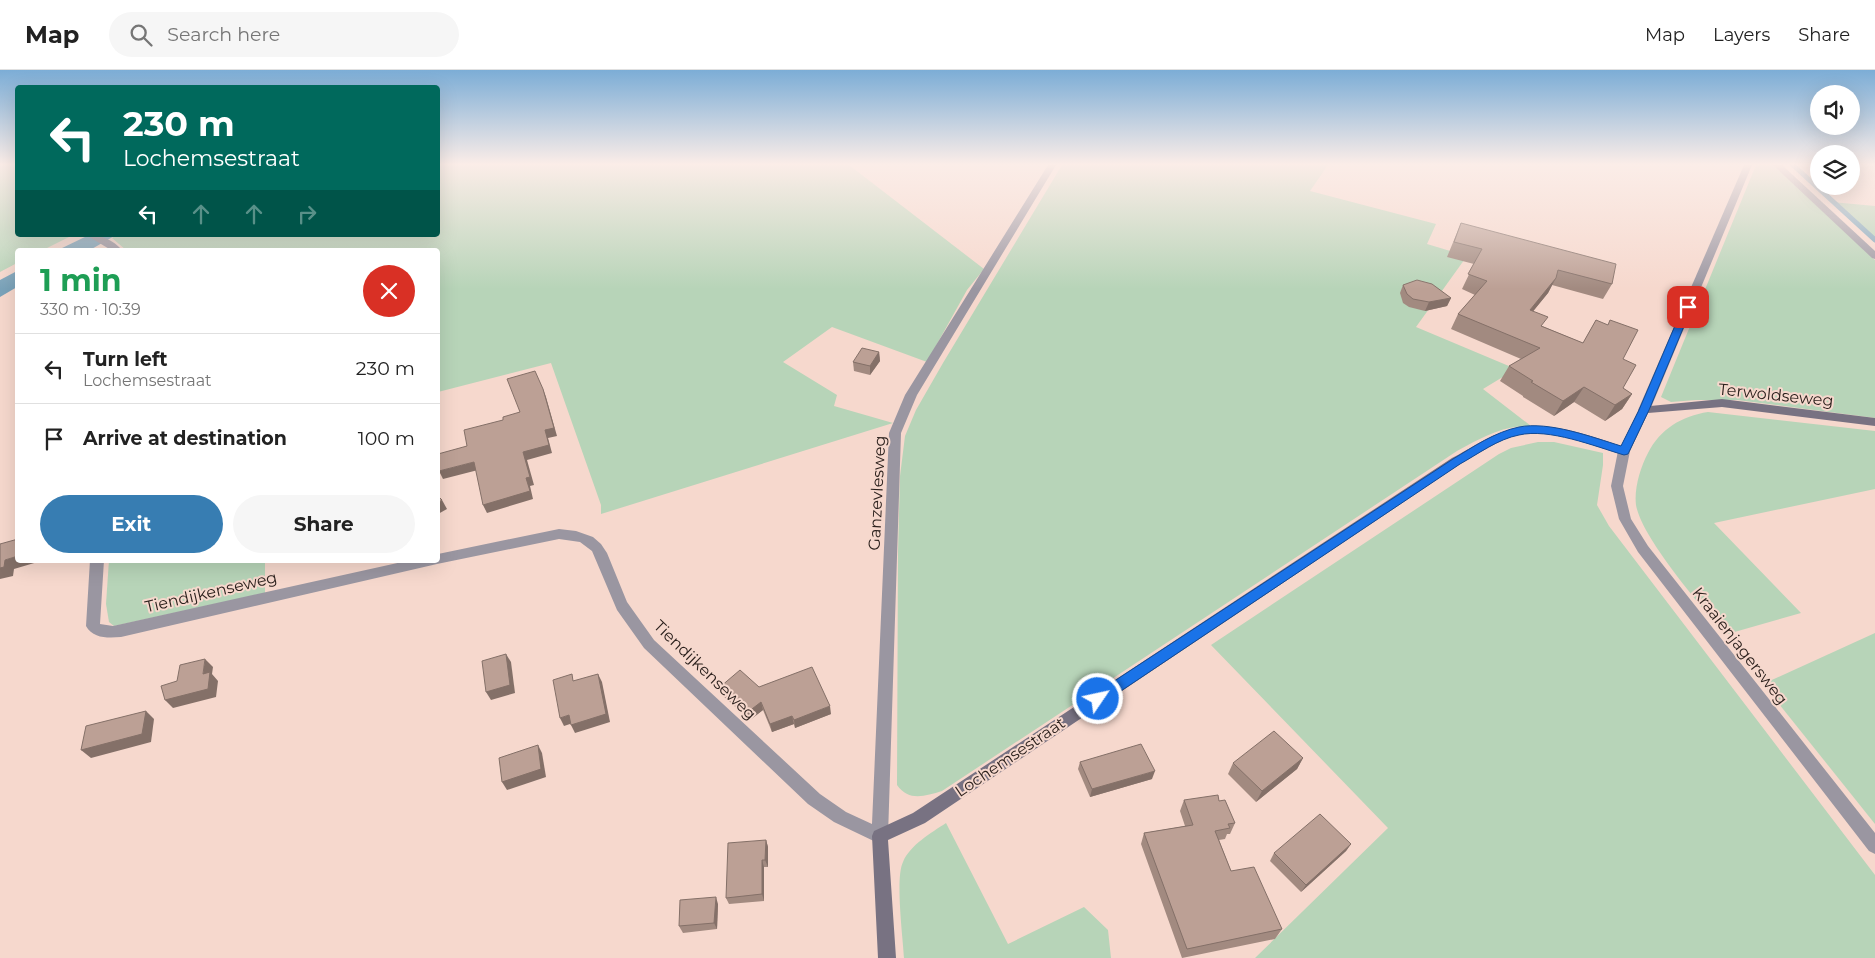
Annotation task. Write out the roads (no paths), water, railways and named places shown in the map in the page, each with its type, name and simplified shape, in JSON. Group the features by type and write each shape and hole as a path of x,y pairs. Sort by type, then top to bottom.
{"street":[{"name":"Ganzevlesweg","path":"880,836 895,433 911,396 1027,206"},
{"path":"1624,451 1644,410 1730,206"},
{"path":"1822,206 1875,256"},
{"path":"96,237 109,243 115,248"},
{"name":"Terwoldseweg","path":"1644,410 1722,403 1875,422"},
{"name":"Lochemsestraat","path":"880,836 919,818 1456,461 1506,435 1520,430 1536,430 1575,435 1624,451"},
{"name":"Kraaienjagersweg","path":"1624,451 1617,486 1625,519 1643,549 1875,846"},
{"name":"Tiendijkenseweg","path":"440,559 559,534 578,536 593,543 601,553 615,592 632,622 649,644 814,800 840,817 880,836"},
{"name":"Tiendijkenseweg","path":"96,563 93,626 98,631 105,633 121,631 420,563"},
{"path":"880,836 887,958"}],"water":[{"path":"85,237 113,237 93,248 62,248"},
{"path":"15,272 15,288 0,297 0,280"}],"waterway":[{"path":"1838,206 1875,240"}]}
